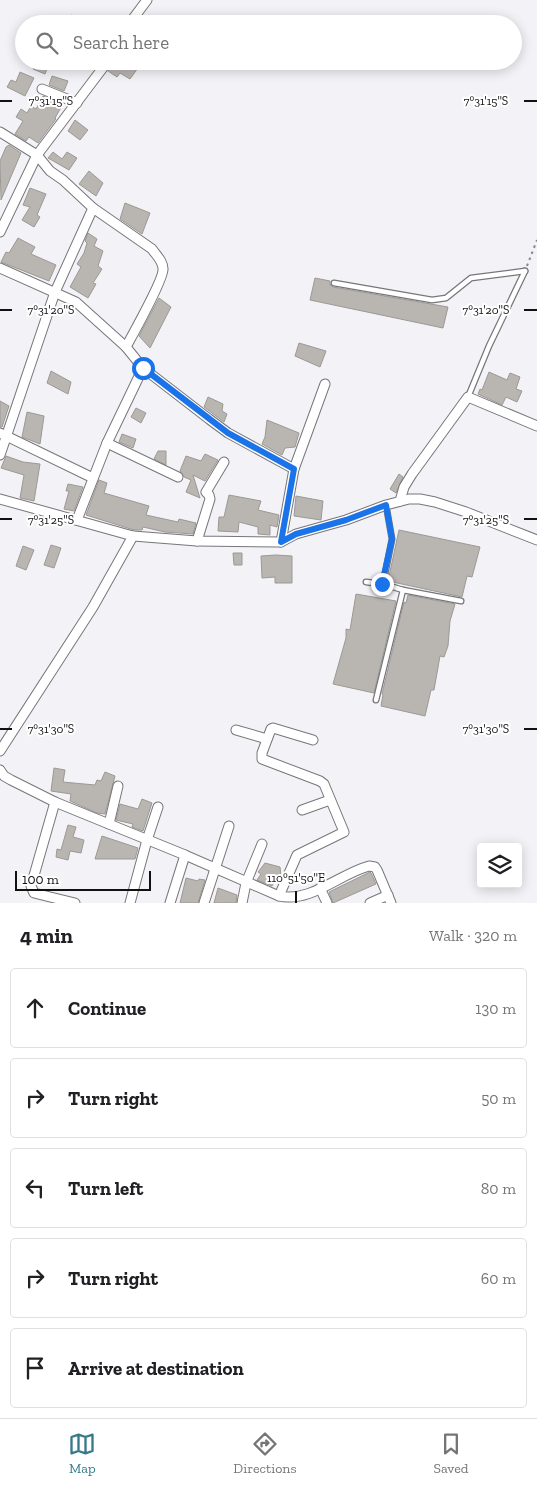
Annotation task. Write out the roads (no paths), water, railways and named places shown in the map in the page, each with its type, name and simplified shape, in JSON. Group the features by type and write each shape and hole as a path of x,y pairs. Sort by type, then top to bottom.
{"street":[{"path":"136,15 147,0"},
{"path":"0,232 37,155 101,70"},
{"path":"42,89 77,103"},
{"path":"0,132 37,155 50,171 63,180 93,208 152,249 159,258 164,270 160,282 126,347"},
{"path":"0,455 3,434 55,292 93,208"},
{"path":"0,268 76,302 126,347 143,368 228,433 294,469"},
{"path":"77,520 107,443 143,368"},
{"path":"281,542 294,469 325,384"},
{"path":"400,501 404,488 412,474 468,397 537,426"},
{"path":"3,434 93,478"},
{"path":"107,443 178,477"},
{"path":"197,541 210,499 206,492 224,462"},
{"path":"0,499 133,536 197,541 281,542 296,534 346,520 386,505 400,501 420,499 435,502 537,540"},
{"path":"0,751 93,606 133,536"},
{"path":"281,899 296,855 344,832 324,784 320,780 262,759 267,739 273,728 313,740"},
{"path":"236,730 267,739"},
{"path":"0,771 11,780 55,802 185,855 281,899 303,895 365,867 373,866 377,870 389,899 370,903"},
{"path":"109,824 118,786"},
{"path":"302,810 330,800"},
{"path":"55,802 31,886 34,893 74,903"},
{"path":"130,903 158,807"},
{"path":"204,903 229,826"},
{"path":"242,903 246,882 262,844"},
{"path":"170,903 185,855"},
{"path":"320,888 327,903"}],"lane":[{"path":"334,283 432,300 446,298 471,278 525,271 488,346 468,397"},
{"path":"382,584 392,539 386,505"},
{"path":"366,582 461,601"},
{"path":"376,700 403,590"}]}
